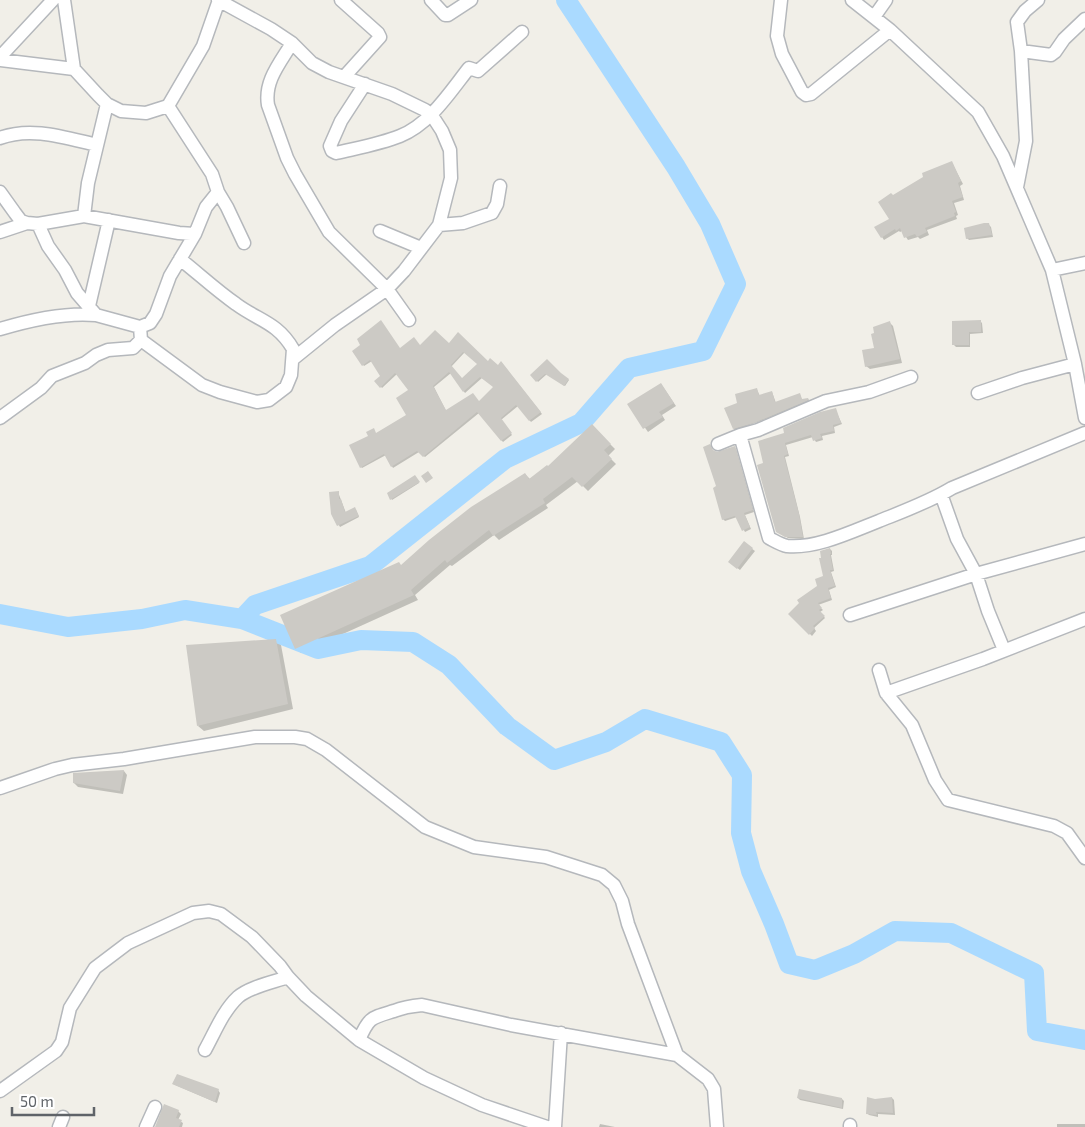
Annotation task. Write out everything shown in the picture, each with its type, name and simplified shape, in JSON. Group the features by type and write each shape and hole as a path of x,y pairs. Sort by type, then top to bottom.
{"street":[{"path":"0,58 53,0"},
{"path":"64,0 74,69 108,104 121,111 146,113 168,106 203,46 218,0 271,29 292,43 312,63 392,94 431,114 442,131 450,150 451,178 439,225 404,271 387,289 335,325 293,359"},
{"path":"341,0 380,37 344,77"},
{"path":"431,0 445,15 448,15 471,0"},
{"path":"781,0 777,36 782,54 802,92 806,95 811,94 890,30"},
{"path":"852,0 890,30 978,112 1003,156 1052,270 1075,364 1085,418"},
{"path":"874,16 886,0"},
{"path":"1017,187 1026,141 1021,51 1017,22 1025,10 1038,0"},
{"path":"1021,51 1051,55 1056,52 1064,40 1085,19"},
{"path":"365,84 341,121 330,146 336,154 402,136 431,114 469,68 478,71 522,32"},
{"path":"292,43 267,87 268,105 287,158 329,232 387,289 410,320"},
{"path":"0,58 74,69"},
{"path":"84,216 88,183 108,104"},
{"path":"168,106 203,164 212,174 218,192 244,243"},
{"path":"0,138 22,134 47,134 97,145"},
{"path":"439,225 463,223 492,214 497,204 500,186"},
{"path":"0,192 21,221 33,224 65,270 77,293 92,310 140,326 150,323 156,314 170,276 195,234 206,208 218,192"},
{"path":"0,232 33,224 84,216 179,233 195,234"},
{"path":"92,310 109,220"},
{"path":"380,231 421,248"},
{"path":"141,340 202,385 220,392 257,402 269,400 286,388 291,375 293,349 280,331 247,312 216,290 180,259"},
{"path":"1052,270 1085,263"},
{"path":"0,329 43,318 92,310"},
{"path":"0,418 41,388 52,376 77,367 108,350 133,348 141,340 140,326"},
{"path":"978,393 1022,378 1075,364"},
{"path":"718,444 758,430 826,401 869,392 911,377"},
{"path":"740,435 769,538 786,546 837,538 1085,433"},
{"path":"942,494 957,540 976,574 988,611 1004,650"},
{"path":"850,614 976,574 1085,544"},
{"path":"886,693 1085,619"},
{"path":"879,670 886,693 912,725 935,780 948,800 1054,826 1067,832 1085,858"},
{"path":"0,788 54,769 72,765 124,759 255,737 285,736 307,739 345,764 359,777 425,827 474,847 546,857 602,875 614,885 622,901 628,924 677,1055"},
{"path":"0,1091 56,1051 62,1042 70,1008 95,968 128,943 193,913 208,910 221,914 252,937 306,996 359,1040 424,1078 473,1102 547,1127"},
{"path":"205,1050 225,1013 238,996 288,977"},
{"path":"359,1040 365,1027 379,1014 407,1006 422,1006 511,1025 677,1055 708,1079 714,1089 717,1127"},
{"path":"555,1127 560,1033"},
{"path":"146,1127 155,1107"}],"building":[{"path":"952,161 961,181 958,183 963,197 952,201 956,212 954,213 955,216 925,228 927,232 917,237 915,234 904,238 900,228 881,238 874,227 889,219 878,202 891,193 893,195 923,177 922,173"},
{"path":"989,223 992,235 966,239 964,228"},
{"path":"381,320 400,348 414,337 420,345 435,330 449,343 458,332 488,361 490,358 498,365 501,361 541,412 529,421 516,405 501,418 512,433 501,441 477,412 423,457 417,451 391,467 384,454 360,468 349,445 368,436 366,432 374,428 376,433 406,415 396,398 408,390 395,373 380,388 374,381 380,376 370,360 362,366 352,351 360,345 357,339","holes":["463,352 477,364 462,378 451,365","449,372 463,392 480,377 493,387 479,401 473,393 446,410 433,386"]},
{"path":"981,320 981,332 969,332 969,345 952,345 952,321"},
{"path":"890,321 900,359 865,367 862,350 874,348 871,334 874,333 873,327"},
{"path":"547,359 569,379 564,386 545,374 536,382 530,375"},
{"path":"661,383 674,403 659,412 663,417 643,429 627,404"},
{"path":"757,388 759,395 772,391 775,402 800,393 802,399 808,398 809,400 754,423 733,429 724,408 737,403 735,394"},
{"path":"836,408 841,423 833,425 834,431 820,434 822,438 813,441 811,435 785,443 788,454 784,456 803,537 785,537 776,532 757,465 763,463 758,441 784,433 783,428 820,412"},
{"path":"592,424 611,444 604,450 612,459 582,487 572,477 543,499 545,503 493,536 489,530 447,563 445,560 411,590 414,595 295,649 280,615 399,562 401,565 471,507 525,473 529,479 548,466"},
{"path":"710,444 713,450 717,452 735,446 753,510 744,513 750,527 742,531 735,516 722,520 713,488 716,486 703,447"},
{"path":"428,471 433,478 426,483 421,476"},
{"path":"415,475 420,482 390,500 387,493"},
{"path":"339,491 339,499 341,499 345,512 355,507 359,516 337,526 331,514 329,492"},
{"path":"744,541 753,548 737,569 728,562"},
{"path":"830,548 833,570 830,570 835,586 828,588 831,598 818,603 822,608 819,610 825,616 813,626 815,628 809,635 788,614 799,603 797,600 817,586 815,579 823,576 819,558 821,558 820,551"},
{"path":"276,639 288,704 197,726 186,645"},
{"path":"124,770 120,791 73,783 73,773"},
{"path":"177,1074 219,1089 215,1102 172,1084"},
{"path":"799,1089 842,1098 842,1108 797,1098"},
{"path":"867,1097 875,1099 892,1097 893,1113 876,1112 877,1115 866,1114"},
{"path":"164,1104 179,1110 176,1118 182,1120 179,1127 155,1127"}],"waterway":[{"path":"242,619 255,605 370,566 505,459 581,423 629,368 703,351 736,284 710,224 676,167 566,0"},
{"path":"0,614 68,627 142,619 185,610 242,619 318,649 361,640 413,642 449,665 507,726 554,760 606,742 645,719 721,742 742,775 741,833 751,871 789,964 815,970 854,954 895,931 951,933 1034,973 1037,1031 1085,1040"}]}
